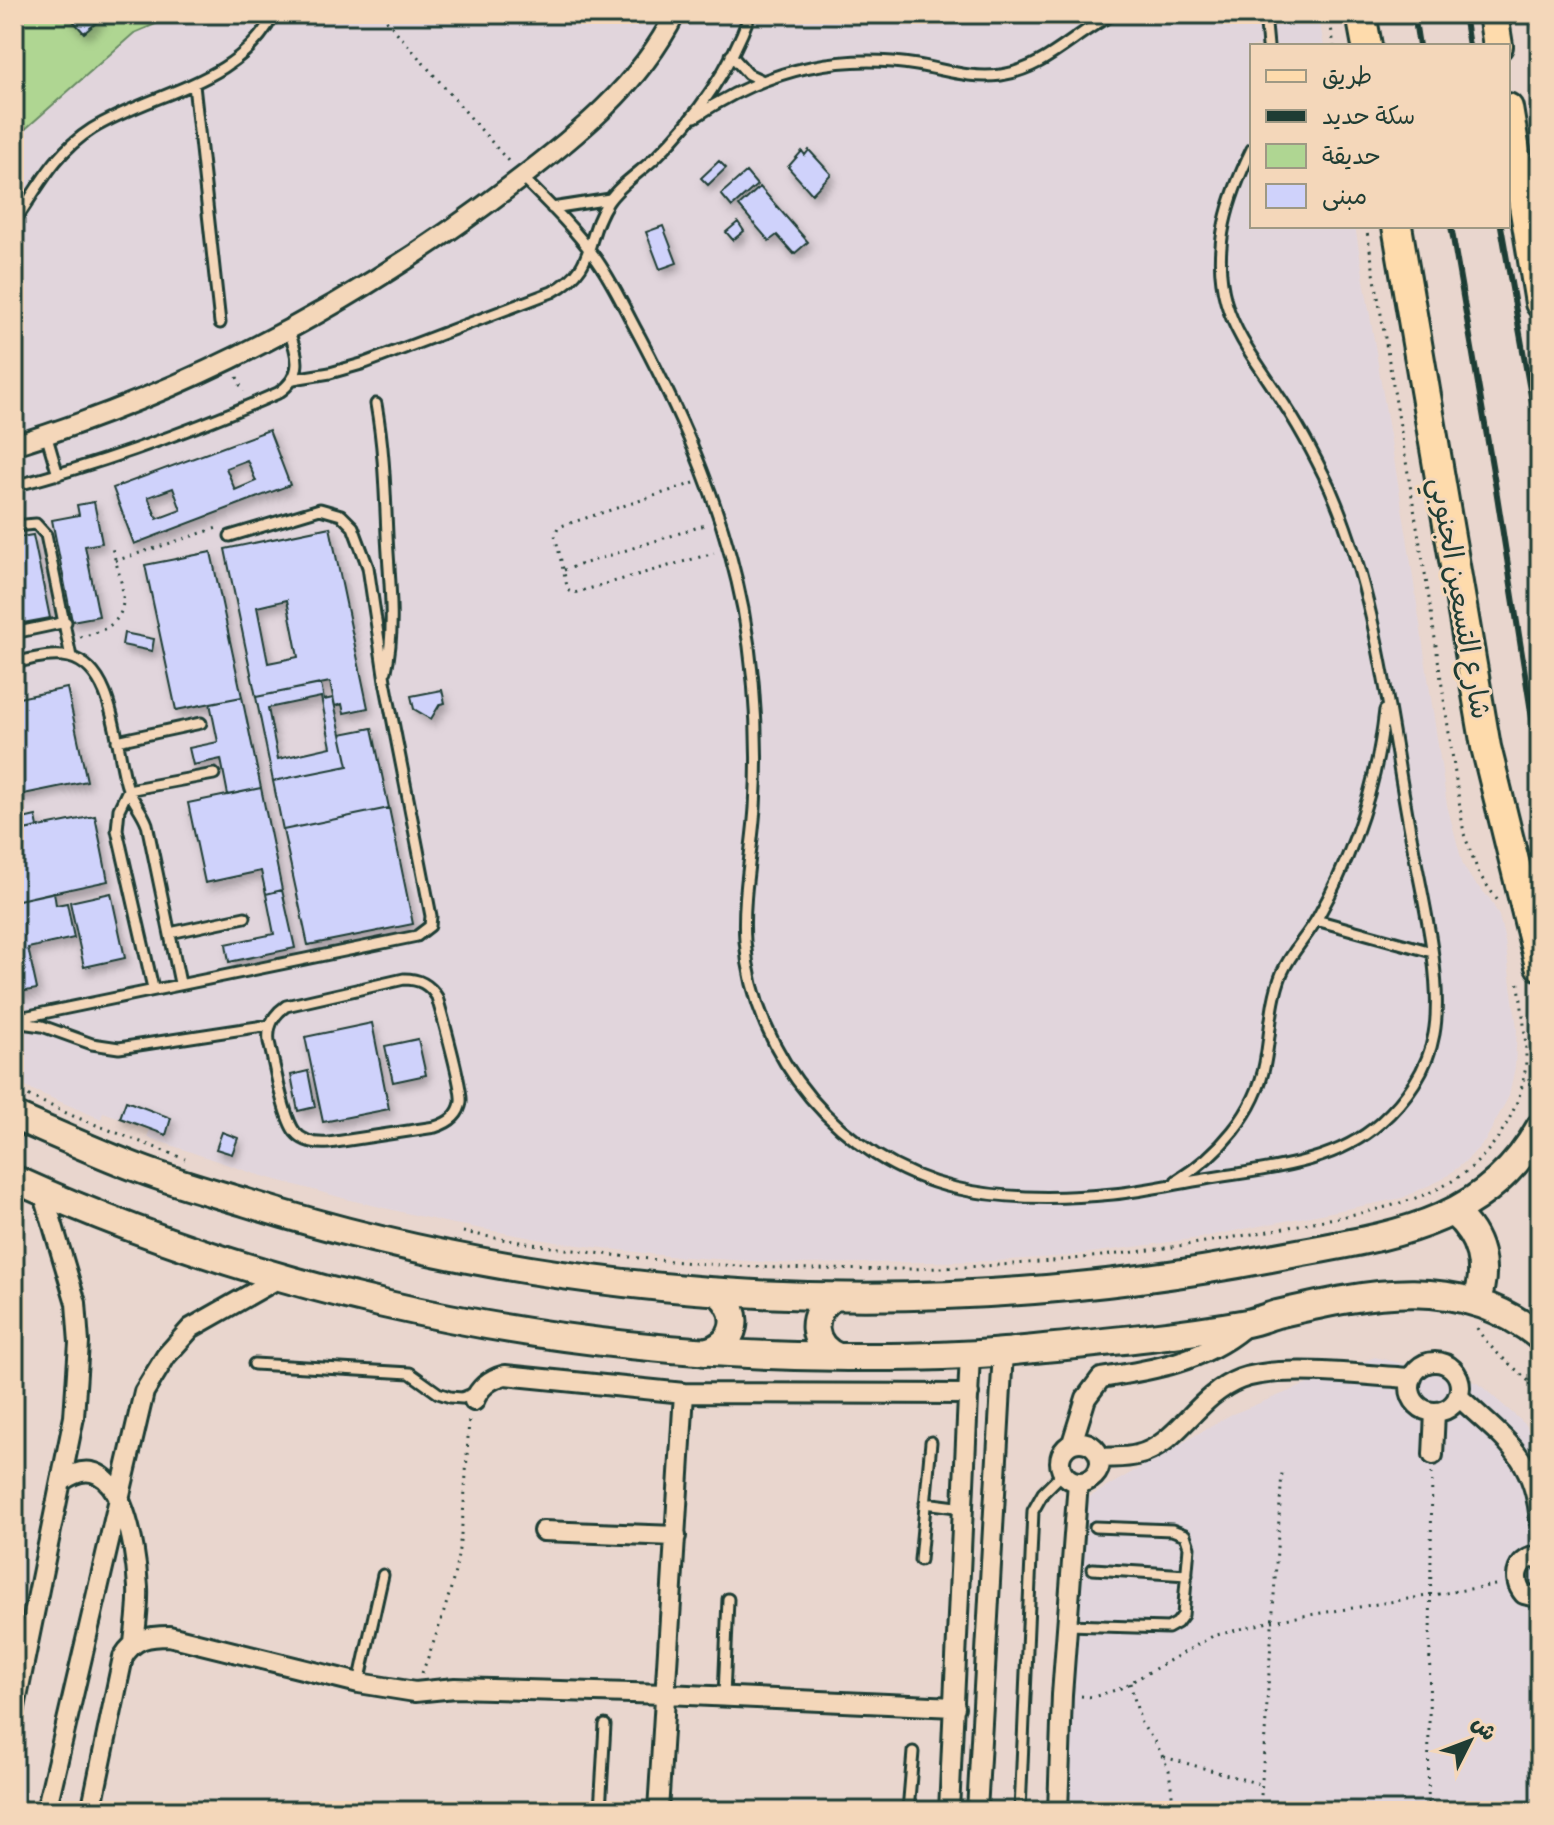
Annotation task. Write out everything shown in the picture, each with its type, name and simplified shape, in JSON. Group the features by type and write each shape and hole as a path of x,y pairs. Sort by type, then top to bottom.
{"main road":[{"path":"1361,14 1367,44"},
{"path":"1493,14 1498,44"},
{"path":"1510,120 1540,303"},
{"name":"شارع التسعين الجنوبي","path":"1397,228 1486,747 1529,969"},
{"path":"14,1116 142,1170 303,1221 454,1257 564,1276 718,1292 833,1297 1003,1293 1157,1277 1398,1232 1454,1213 1491,1188 1512,1169 1540,1127"},
{"path":"14,1179 184,1247 281,1277 378,1303 491,1326 605,1343 705,1352 838,1357 1003,1352 1250,1322 1383,1293 1414,1291 1446,1294 1476,1302 1503,1313 1540,1337"},
{"path":"1454,1213 1469,1228 1480,1248 1483,1281 1476,1302"},
{"path":"705,1352 723,1344 733,1327 731,1307 718,1292"},
{"path":"833,1297 819,1310 815,1329 822,1347 838,1357"}],"street":[{"path":"14,445 173,385 288,330 410,257 522,177 609,104 655,49 675,14"},
{"path":"14,1712 74,1417 79,1343 76,1303 43,1192"},
{"path":"46,1811 144,1392 166,1356 191,1328 281,1277"},
{"path":"1072,1443 1086,1398 1101,1378 1145,1372 1177,1363 1222,1342 1250,1322"},
{"path":"977,1811 1003,1352"},
{"path":"949,1811 970,1354"},
{"path":"1437,1362 1444,1364 1456,1374 1460,1389 1458,1396 1449,1408 1435,1412 1423,1409 1414,1401 1410,1390 1412,1378 1422,1366 1437,1362"},
{"path":"1100,1458 1137,1455 1151,1450 1174,1433 1214,1393 1255,1374 1286,1372 1412,1378"},
{"path":"476,1396 488,1382 505,1375 684,1393 969,1394"},
{"path":"658,1811 684,1393"},
{"path":"1458,1396 1522,1459 1536,1488 1540,1520"},
{"path":"1433,1455 1435,1412"},
{"path":"1058,1811 1071,1478 1060,1459 1072,1443 1093,1446 1100,1458 1096,1476 1091,1480 1071,1478"},
{"path":"966,1458 999,1459"},
{"path":"61,1482 77,1473 95,1473 110,1482 119,1498 136,1565 139,1604 134,1643"},
{"path":"543,1531 676,1536"},
{"path":"1540,1556 1529,1557 1516,1574 1524,1594 1540,1598"},
{"path":"91,1811 123,1657 134,1643 147,1637 169,1636 359,1683 415,1692 455,1688 955,1707"}],"lane":[{"path":"14,222 42,176 89,131 123,112 194,85 238,58 257,40 274,14"},
{"path":"293,379 357,366 552,292 571,279 590,250 601,215 610,199 658,155 688,122 731,55 750,14"},
{"path":"688,122 761,80 838,62 878,61 918,65 956,74 1002,75 1045,60 1094,24 1114,14"},
{"path":"1241,14 1265,16 1268,44"},
{"path":"1538,14 1540,28"},
{"path":"731,55 748,74 761,80"},
{"path":"194,85 220,323"},
{"path":"522,177 590,250 611,284 686,428 729,549 750,659 756,739 755,803 745,904 745,941 761,1015 777,1049 796,1081 820,1110 869,1150 913,1174 948,1187 985,1194 1078,1197 1169,1185 1316,1157 1347,1146 1373,1130 1395,1109 1414,1084 1428,1056 1435,1030 1432,952 1371,609 1344,521 1305,439 1237,331 1226,301 1221,270 1221,238 1227,206 1250,154"},
{"path":"552,208 610,199"},
{"path":"14,486 58,475 159,440 269,397 293,379 299,360 288,330"},
{"path":"376,404 383,450 392,600 390,655 385,681"},
{"path":"46,434 58,475"},
{"path":"14,1020 153,988 417,936 427,931 431,916 385,681 368,567 359,540 347,520 331,511 311,510 230,536"},
{"path":"14,526 36,524 46,535 71,657"},
{"path":"14,631 66,622"},
{"path":"14,663 54,655 71,657 84,663 103,685 128,790 140,805 147,824 180,983"},
{"path":"1169,1185 1212,1154 1245,1113 1265,1064 1270,1012 1283,972 1316,920 1364,813 1377,763 1386,699"},
{"path":"117,741 201,723"},
{"path":"128,790 214,774"},
{"path":"128,790 119,809 117,830 153,988"},
{"path":"170,933 245,917"},
{"path":"1316,920 1432,952"},
{"path":"404,979 427,984 437,997 461,1096 457,1113 452,1120 435,1127 329,1143 306,1141 295,1133 289,1121 269,1042 270,1025 273,1017 286,1006 404,979"},
{"path":"14,1020 42,1026 92,1044 119,1048 270,1025"},
{"path":"254,1364 410,1373 438,1393 462,1398 476,1396"},
{"path":"920,1560 931,1442"},
{"path":"1020,1811 1033,1511 1043,1493 1071,1478"},
{"path":"925,1503 964,1508"},
{"path":"1067,1625 1168,1628 1183,1615 1188,1540 1179,1531 1095,1527"},
{"path":"1093,1569 1187,1575"},
{"path":"359,1683 383,1575"},
{"path":"724,1696 728,1599"},
{"path":"600,1811 605,1725"},
{"path":"908,1811 913,1752"}],"path":[{"path":"381,14 522,177"},
{"path":"1329,14 1334,44"},
{"path":"1366,228 1427,585 1464,834 1479,874 1503,907"},
{"path":"706,479 559,526 555,535 568,589 574,593 729,549"},
{"path":"563,570 720,521"},
{"path":"115,561 217,528 221,539 230,536"},
{"path":"68,640 100,633 118,619 125,599 111,544"},
{"path":"455,1231 656,1261 781,1270 906,1271 1112,1257 1255,1234 1394,1204 1431,1190 1470,1169 1492,1145 1510,1117 1518,1098 1526,1058 1529,969"},
{"path":"14,1089 186,1160"},
{"path":"1476,1302 1474,1321 1478,1331 1540,1394"},
{"path":"415,1692 445,1610 455,1569 462,1528 469,1419 476,1396"},
{"path":"1428,1811 1433,1455"},
{"path":"1260,1811 1282,1472"},
{"path":"1062,1695 1093,1697 1111,1692 1213,1636 1272,1621 1517,1582"},
{"path":"1130,1683 1141,1723 1164,1757 1172,1783 1174,1811"},
{"path":"1164,1757 1261,1784"}],"shaded area":[{"path":"14,14 1318,14 1324,44 1250,44 1250,228 1355,228 1407,537 1447,805 1463,865 1490,899 1499,916 1517,1028 1515,1067 1509,1096 1485,1141 1466,1161 1443,1179 1402,1198 1199,1238 1068,1256 995,1261 798,1264 668,1256 555,1242 449,1223 255,1174 147,1137 150,1129 166,1134 171,1117 126,1102 120,1118 103,1112 101,1119 14,1082"},
{"path":"1375,1357 1478,1383 1526,1425 1540,1459 1540,1811 1050,1811 1086,1499 1230,1415"}],"green space":[{"path":"14,14 179,14 134,33 14,139"}],"building":[{"path":"67,14 96,14 101,19 84,33"},
{"path":"809,150 831,174 812,194 788,167 802,151 805,155"},
{"path":"719,161 726,168 708,185 701,178"},
{"path":"746,172 757,185 732,207 721,194"},
{"path":"760,187 808,242 794,254 777,235 769,241 739,206"},
{"path":"738,222 744,231 733,240 726,232"},
{"path":"663,226 677,263 660,269 646,232"},
{"path":"269,430 290,485 134,544 113,488","holes":["247,460 256,481 235,490 226,468","173,488 181,510 157,519 148,497"]},
{"path":"94,502 102,543 85,546 99,616 72,621 52,520 79,515 77,505"},
{"path":"330,527 368,708 344,713 342,704 335,706 330,682 256,697 225,549","holes":["287,600 298,657 268,663 257,607"]},
{"path":"33,535 50,618 23,623 14,580 14,538"},
{"path":"211,552 242,697 176,710 145,565"},
{"path":"124,633 154,639 152,651 122,645"},
{"path":"321,684 324,700 333,698 348,766 273,781 256,697","holes":["321,697 331,747 278,759 268,708"]},
{"path":"67,688 87,781 14,796 14,699"},
{"path":"442,690 445,703 440,704 431,719 414,709 411,696"},
{"path":"242,697 261,788 228,795 221,759 193,765 189,748 218,742 210,703"},
{"path":"372,728 389,808 283,830 273,781 348,766 341,734"},
{"path":"261,788 282,890 266,894 261,871 205,883 188,803"},
{"path":"389,808 413,924 308,945 283,830"},
{"path":"36,816 38,827 14,832 14,821"},
{"path":"95,816 108,881 14,901 14,832"},
{"path":"282,890 295,948 229,962 226,944 274,934 266,894"},
{"path":"54,892 56,905 67,903 74,938 28,948 37,989 14,993 14,901"},
{"path":"111,893 125,958 84,967 70,902"},
{"path":"372,1023 389,1109 323,1122 305,1037"},
{"path":"418,1039 426,1075 393,1082 385,1046"},
{"path":"308,1071 315,1107 298,1111 291,1075"},
{"path":"126,1101 171,1118 166,1135 120,1118"},
{"path":"222,1132 238,1138 232,1154 216,1149"}],"railway":[{"path":"1414,14 1419,44"},
{"path":"1464,14 1469,44"},
{"path":"1451,228 1540,769"},
{"path":"1501,228 1540,447"}]}
